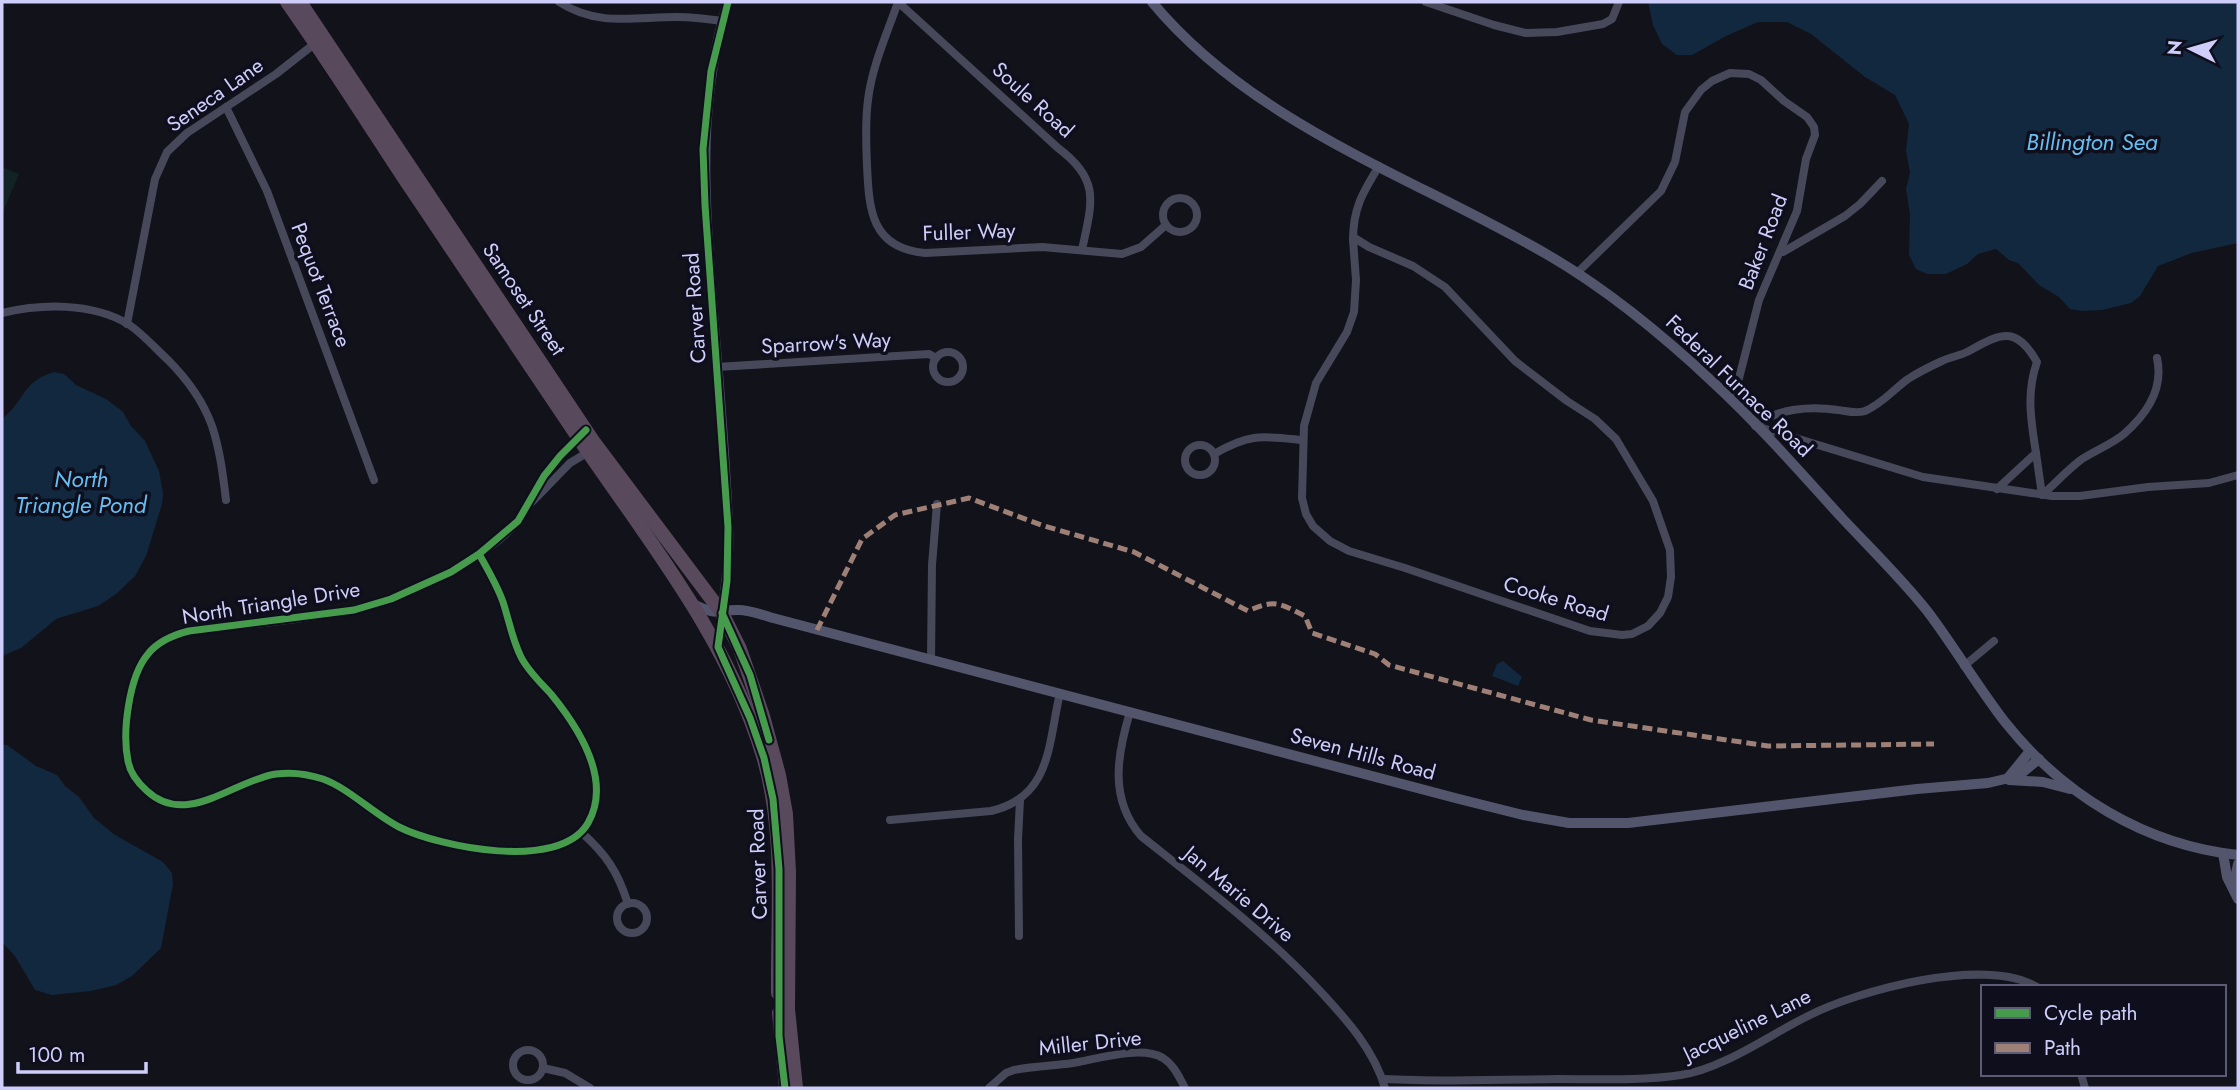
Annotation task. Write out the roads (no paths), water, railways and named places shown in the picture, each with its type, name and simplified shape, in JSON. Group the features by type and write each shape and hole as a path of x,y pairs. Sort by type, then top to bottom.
{"highway":[{"name":"Samoset Street","path":"287,2 320,40"},
{"name":"Samoset Street","path":"300,2 320,40 693,604"},
{"name":"Samoset Street","path":"594,451 722,613"},
{"name":"Carver Road","path":"693,604 718,647 741,696 758,738 773,799 779,869 779,1036 788,1088"},
{"name":"Carver Road","path":"722,613 740,649 759,701 779,775 786,814 789,872 788,1088"}],"street":[{"path":"559,2 579,14 597,19 681,17 722,21"},
{"name":"Carver Road","path":"722,613 727,581 728,527 703,161 706,99 727,2"},
{"name":"Fuller Way","path":"898,2 875,66 867,101 869,202 878,228 890,242 915,252 1034,247 1115,254 1129,252 1146,243 1166,225"},
{"name":"Soule Road","path":"898,2 1074,160 1086,175 1089,206 1082,250"},
{"name":"Federal Furnace Road","path":"1152,2 1186,39 1253,94 1308,128 1577,273 1624,304 1727,396 1927,611 1964,666 2034,755 2072,789 2101,810 2189,845 2238,855"},
{"path":"1426,2 1509,30 1543,34 1603,23 1612,19 1619,2"},
{"name":"Seneca Lane","path":"127,324 160,164 169,149 320,40"},
{"name":"Baker Road","path":"1577,273 1661,191 1675,162 1685,112 1701,90 1730,72 1749,74 1762,80 1807,117 1814,127 1815,135 1805,160 1797,211 1759,300 1737,386 1727,396"},
{"name":"Pequot Terrace","path":"226,107 267,191 374,480"},
{"name":"Cooke Road","path":"1353,237 1369,247 1405,261 1437,281 1463,304 1515,361 1595,419 1616,439 1644,484 1665,534 1672,566 1671,587 1665,606 1655,620 1640,630 1622,635 1602,634 1349,551 1318,532 1306,514 1302,498 1302,440 1307,411 1316,383 1347,332 1354,312 1356,280 1353,237 1355,216 1359,198 1379,166"},
{"path":"1780,254 1845,216 1882,181"},
{"name":"Fuller Way","path":"1182,198 1193,205 1196,216 1191,227 1180,232 1166,225 1163,213 1170,202 1182,198"},
{"path":"2,313 32,308 65,307 100,313 127,324 172,364 198,398 216,440 226,500"},
{"path":"1755,426 1766,417 1788,411 1815,408 1862,412 1875,406 1909,379 1944,360 1965,354 1985,341 2006,335 2019,338 2037,362 2029,398 2042,495"},
{"name":"Sparrow's Way","path":"717,367 929,354 936,358"},
{"path":"2042,495 2084,457 2125,433 2141,415 2160,383 2157,358"},
{"path":"1755,426 1923,477 2042,495 2080,496 2208,483 2238,475"},
{"name":"North Triangle Drive","path":"582,832 566,842 542,848 507,851 438,842 381,817 329,782 287,773 270,775 201,802 182,805 162,801 139,782 130,769 127,731 132,688 142,662 163,640 189,631 328,615 366,607 433,580 479,554 518,521 544,476 583,434"},
{"path":"1214,454 1233,442 1251,438 1302,440"},
{"name":"North Triangle Drive","path":"525,509 570,463 594,451"},
{"path":"1997,489 2036,453"},
{"path":"931,660 932,565 937,504"},
{"path":"479,554 502,601 512,636 525,664 570,720 590,756 595,779 595,800 590,820 582,832 602,851 615,872 628,904"},
{"name":"Seven Hills Road","path":"693,604 709,612 722,613 740,609 1459,799 1569,823 1628,823 2007,780 2043,782 2072,789"},
{"path":"718,647 722,613"},
{"path":"1964,666 1994,641"},
{"path":"890,820 991,811 1020,800 1030,791 1043,767 1060,693"},
{"name":"Jan Marie Drive","path":"1130,712 1123,737 1119,769 1122,802 1132,826 1141,836 1248,920 1308,978 1348,1022 1373,1057 1384,1084"},
{"path":"2007,780 2034,755"},
{"path":"1019,936 1020,800"},
{"path":"2223,853 2227,877 2238,899"},
{"path":"2233,887 2238,864"},
{"name":"Jacqueline Lane","path":"1384,1084 1683,1075 1720,1062 1828,1006 1885,988 1937,978 1982,975 2019,979 2032,985"},
{"name":"Miller Drive","path":"989,1088 1006,1073 1014,1070 1123,1054 1153,1054 1175,1069 1185,1088"},
{"path":"543,1068 565,1073 590,1088"}],"water":[{"name":"Billington Sea","path":"1648,2 2238,2 2238,243 2192,253 2158,266 2140,296 2131,303 2102,310 2070,309 2059,297 2039,285 2018,263 2009,260 1996,249 1978,254 1967,264 1946,274 1927,274 1916,269 1909,255 1910,214 1906,189 1910,173 1906,151 1909,124 1895,95 1865,77 1811,34 1787,22 1758,22 1692,55 1677,55 1662,44 1653,25"},
{"name":"North Triangle Pond","path":"54,372 64,374 76,385 106,399 123,412 145,441 159,471 162,504 146,556 135,576 98,606 56,619 21,648 2,656 2,419 29,386"},
{"path":"1503,661 1522,677 1518,686 1492,676 1497,664"},
{"path":"2,745 7,745 36,766 57,775 65,786 79,797 94,818 115,835 163,862 172,873 173,884 161,948 132,976 116,985 52,995 35,990 15,956 2,942"}]}
